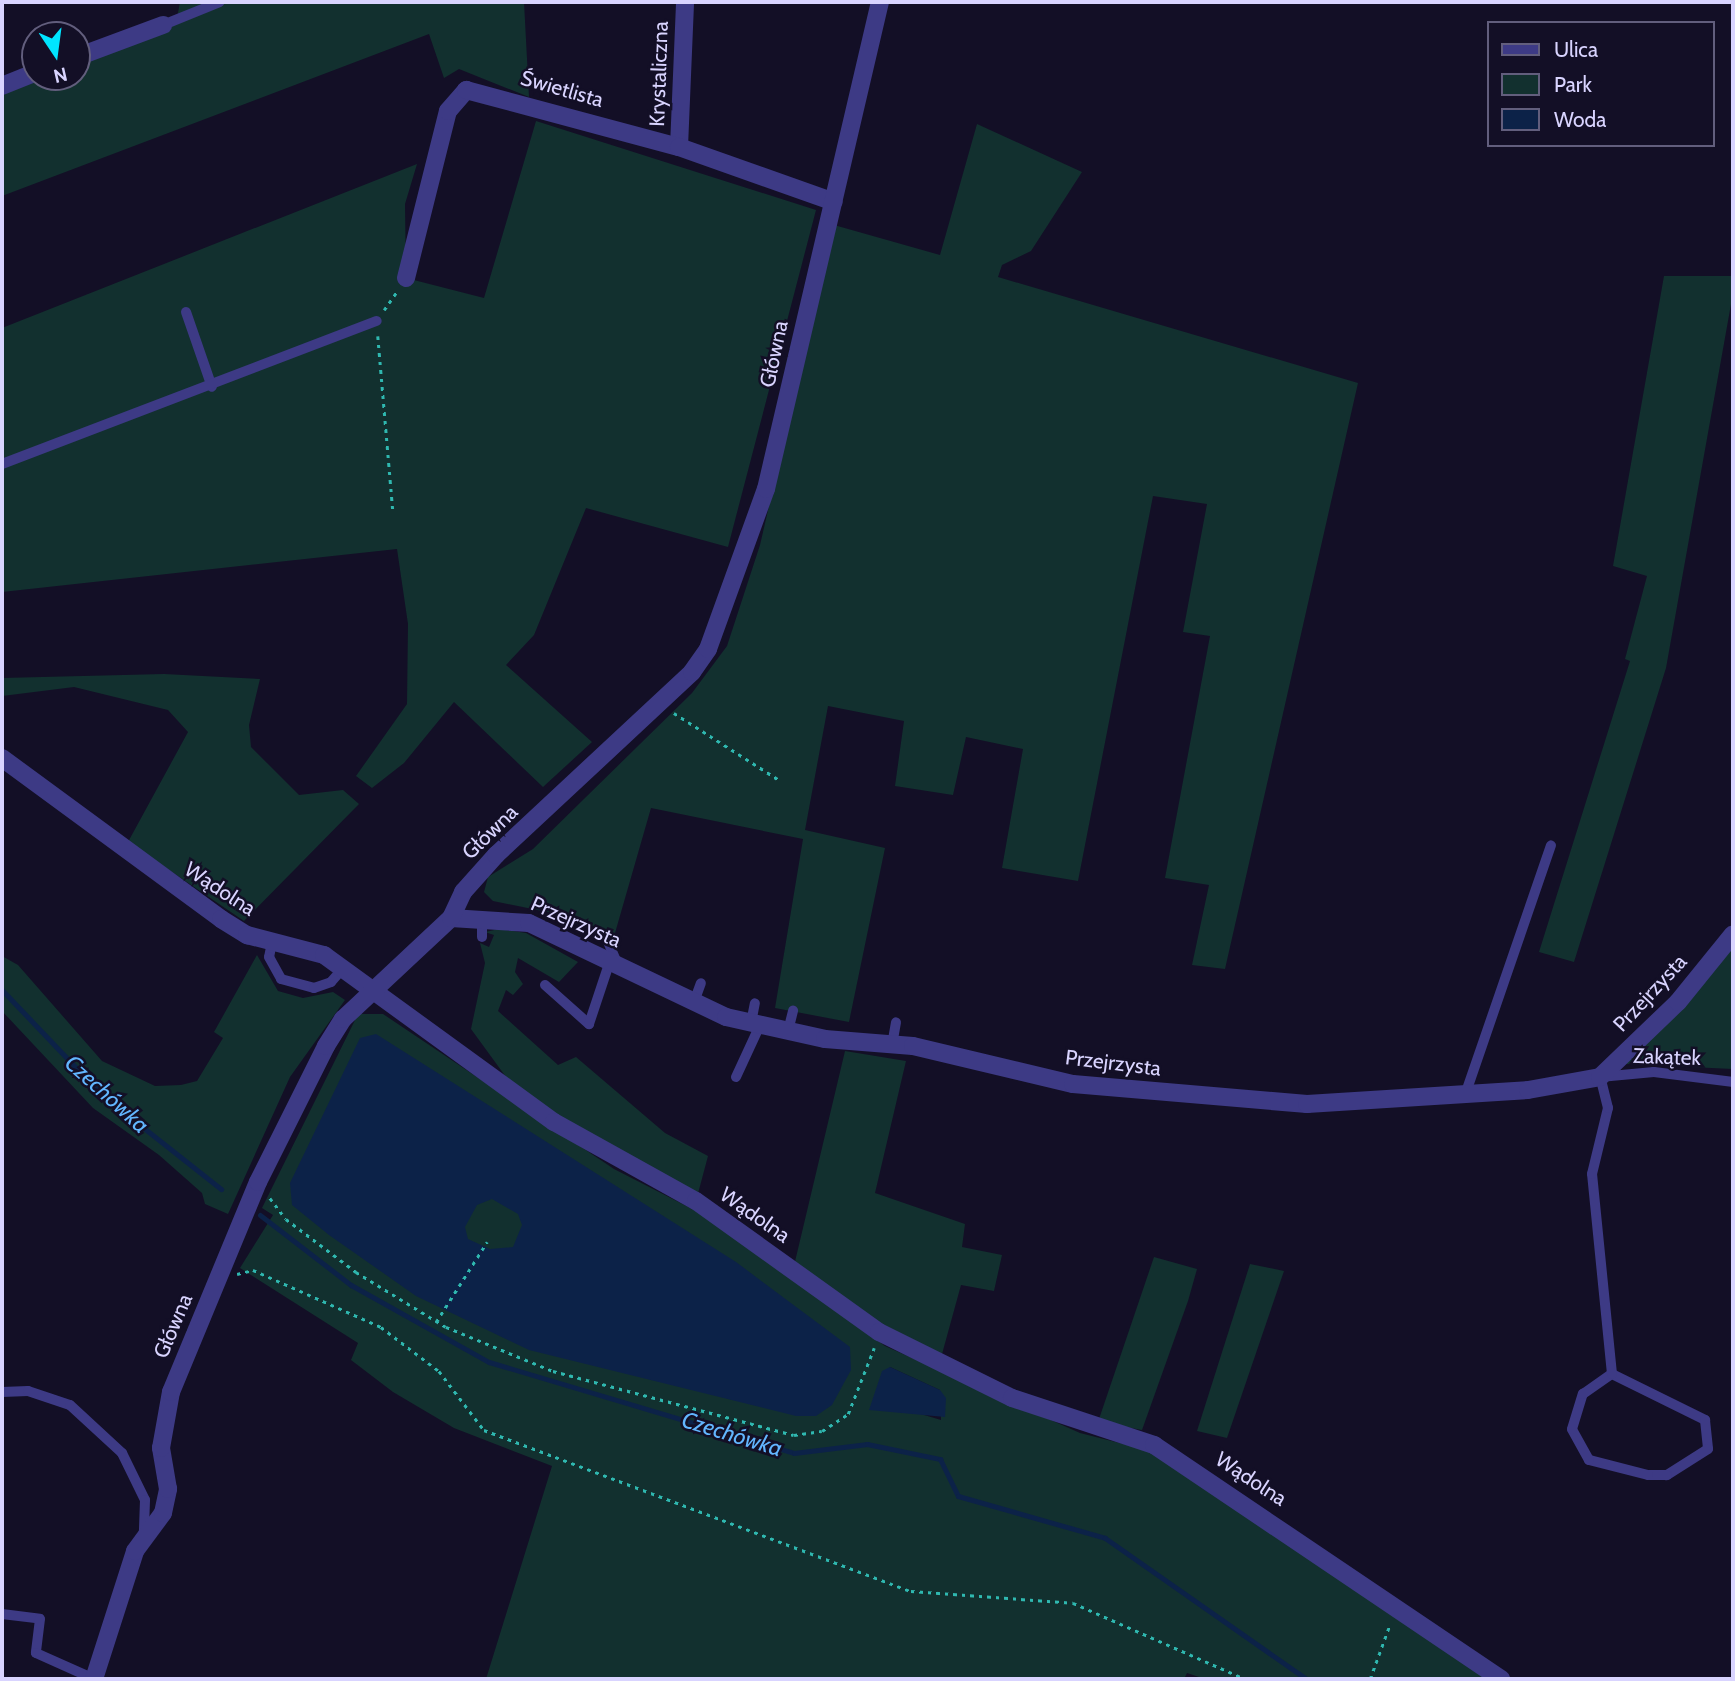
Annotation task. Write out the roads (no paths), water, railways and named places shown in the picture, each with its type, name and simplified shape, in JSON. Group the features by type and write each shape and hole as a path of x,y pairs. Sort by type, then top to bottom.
{"street":[{"name":"Krystaliczna","path":"679,147 685,2"},
{"name":"Główna","path":"94,1679 144,1539 163,1513 168,1489 161,1448 171,1392 258,1182 326,1046 372,989 451,918 463,892 496,855 660,702 708,649 766,489 880,2"},
{"path":"91,52 163,24"},
{"path":"2,86 21,79"},
{"name":"Świetlista","path":"405,278 448,111 466,90 679,147 834,202"},
{"name":"Wądolna","path":"2,758 221,919 272,942 324,955 554,1122 696,1201 879,1332 1012,1398 1154,1445 1397,1605 1501,1679"},
{"name":"Przejrzysta","path":"451,918 529,923 694,1002 756,1024 892,1045 1073,1083 1266,1103 1465,1095 1600,1077 1678,1002 1733,934"}],"lane":[{"path":"163,24 220,2"},
{"path":"186,313 212,387"},
{"path":"2,464 212,387 377,321"},
{"path":"1465,1095 1551,845"},
{"path":"482,937 483,918"},
{"path":"545,985 589,1024 614,963 607,937"},
{"path":"272,942 269,957 281,979 314,988 331,982 343,968"},
{"path":"694,1002 701,983"},
{"path":"736,1077 756,1024 755,1003"},
{"path":"788,1031 793,1011"},
{"path":"892,1045 896,1022"},
{"name":"Zakątek","path":"1600,1077 1654,1072 1733,1082"},
{"path":"1600,1077 1608,1108 1592,1174 1612,1374"},
{"path":"1612,1374 1705,1420 1708,1449 1667,1475 1590,1460 1572,1429 1583,1394 1612,1374"},
{"path":"2,1392 28,1391 70,1405 122,1453 145,1500 144,1539"},
{"path":"2,1614 40,1619 36,1653 94,1679"}],"water":[{"path":"376,1034 736,1262 850,1347 851,1370 832,1405 816,1416 796,1416 529,1350 416,1296 329,1235 292,1205 290,1183 360,1038","holes":["492,1199 518,1214 522,1225 513,1247 490,1249 468,1239 465,1227 477,1205"]},
{"path":"890,1367 940,1390 946,1398 945,1417 869,1410 882,1371"}],"waterway":[{"name":"Czechówka","path":"2,990 102,1095 221,1189"},
{"name":"Czechówka","path":"260,1215 351,1285 489,1362 794,1453 867,1444 940,1459 958,1496 1105,1538 1306,1679"}]}
